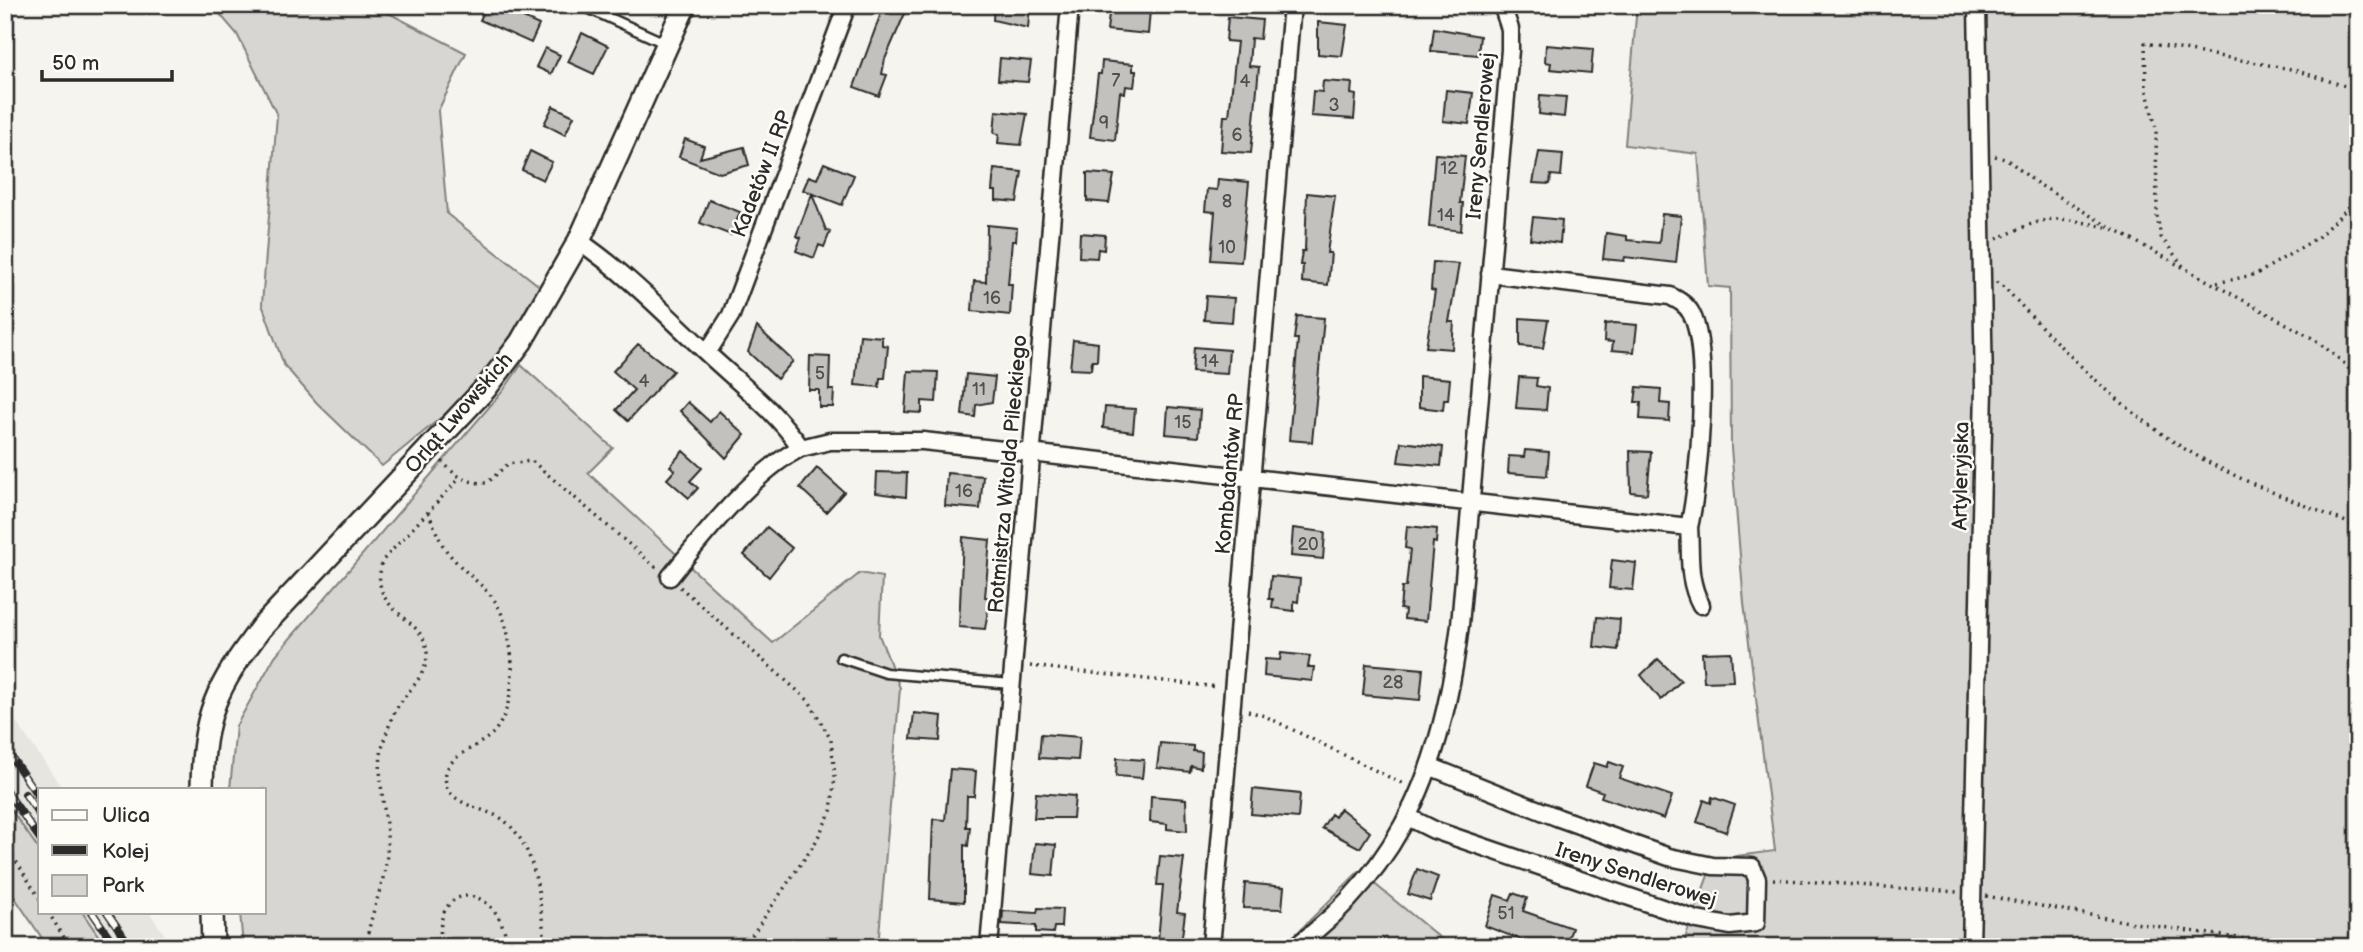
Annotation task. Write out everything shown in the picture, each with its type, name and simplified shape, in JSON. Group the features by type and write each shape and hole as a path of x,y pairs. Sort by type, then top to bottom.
{"street":[{"name":"Orląt Lwowskich","path":"202,788 205,726 214,698 232,667 261,628 431,447 508,360 579,241 685,5"},
{"name":"Kadetów II RP","path":"708,354 731,315 847,5"},
{"name":"Rotmistrza Witolda Pileckiego","path":"989,947 1070,5"},
{"name":"Kombatantów RP","path":"1211,947 1292,5"},
{"name":"Ireny Sendlerowej","path":"1295,947 1356,894 1377,868 1408,817 1419,792 1449,700 1456,661 1471,502 1510,50 1510,29 1503,8 1498,5"},
{"name":"Artyleryjska","path":"1971,947 1983,466 1977,5"},
{"path":"579,241 603,257 786,426 801,448"},
{"path":"1490,274 1670,296 1691,312 1695,324 1701,398 1696,489 1689,527 1689,570 1693,590 1701,605"},
{"path":"670,577 758,477 781,457 801,448 830,441 923,441 1689,527"},
{"name":"Ireny Sendlerowej","path":"1408,817 1447,835 1697,920 1730,926 1756,923 1757,879 1752,867 1713,866 1669,857 1559,818 1429,766"},
{"path":"212,914 213,947"}],"lane":[{"path":"581,5 667,44"},
{"path":"841,658 886,673 1011,684"}],"path":[{"path":"2183,266 2161,237 2157,216 2156,128 2146,88 2145,43 2291,69 2358,90"},
{"path":"1977,150 2008,160 2035,182 2111,228 2314,339 2342,361 2358,379"},
{"path":"2215,283 2257,274 2317,238 2358,198"},
{"path":"1980,247 2040,219 2059,217 2111,228"},
{"path":"1981,274 2004,287 2053,340 2167,437 2256,485 2358,527"},
{"path":"431,447 460,479 473,483 487,483 508,464 532,461 641,558 670,577 809,701 831,740 835,776 831,811 815,843 744,947"},
{"path":"366,947 387,857 388,833 380,753 397,708 421,675 428,655 421,635 396,613 387,600 378,575 383,560 460,479"},
{"path":"428,512 450,556 490,591 503,611 510,642 510,689 502,720 493,734 453,760 446,772 445,781 448,791 459,800 502,819 517,832 528,853 546,947"},
{"path":"1013,664 1233,688"},
{"path":"1231,708 1265,716 1419,792"},
{"path":"5,844 38,896"},
{"path":"1757,879 1790,878 1972,893 2134,923 2301,947"},
{"path":"442,947 440,921 449,904 462,896 480,897 491,905 501,918 508,947"},
{"path":"49,914 70,947"}],"shaded area":[{"path":"5,706 62,788 38,788 38,848 5,801"},
{"path":"83,914 150,914 173,947 106,947"}],"green space":[{"path":"212,5 373,5 466,53 438,111 447,214 542,288 477,388 382,466 317,403 284,365 262,304 277,115 237,34"},
{"path":"1637,5 2358,5 2358,947 1682,947 1714,859 1775,851 1744,603 1731,448 1730,288 1708,286 1698,154 1625,145"},
{"path":"521,365 613,448 588,473 773,643 860,573 882,577 879,635 900,688 878,947 243,947 240,914 266,914 266,788 230,788 236,726 275,656 503,391"},
{"path":"5,801 38,848 38,914 83,914 106,947 48,947 5,883"},
{"path":"1359,871 1451,947 1290,947 1287,943"}],"building":[{"path":"487,5 515,5 512,13 539,25 531,43 480,20"},
{"path":"884,5 900,5 899,8 906,11 885,59 882,74 887,75 879,96 854,87"},
{"path":"994,5 1030,5 1028,28 993,20"},
{"path":"1110,6 1150,10 1148,34 1107,30"},
{"path":"1228,17 1262,20 1260,39 1251,38 1249,66 1259,67 1251,153 1221,151 1224,116 1229,116 1237,42 1226,41"},
{"path":"1318,22 1347,25 1342,56 1318,54"},
{"path":"1434,28 1480,36 1478,55 1431,51"},
{"path":"582,33 608,46 594,74 568,62"},
{"path":"1546,45 1593,49 1591,73 1550,69 1551,63 1545,62"},
{"path":"545,48 560,55 551,74 536,67"},
{"path":"1000,58 1031,61 1028,82 998,80"},
{"path":"1102,61 1133,64 1133,71 1136,71 1134,87 1126,86 1125,93 1120,92 1115,140 1090,137"},
{"path":"1323,81 1352,83 1351,94 1356,95 1354,119 1311,116 1313,91 1322,92"},
{"path":"1446,90 1473,93 1469,124 1443,121"},
{"path":"1540,95 1566,97 1564,117 1539,114"},
{"path":"553,106 574,116 565,135 544,124"},
{"path":"996,111 1027,114 1021,145 998,143 999,134 994,133"},
{"path":"685,139 704,146 700,158 744,147 749,165 720,173 679,157"},
{"path":"530,151 552,162 543,180 522,170"},
{"path":"1539,152 1563,154 1561,176 1551,175 1550,184 1533,183"},
{"path":"1435,154 1465,156 1460,203 1463,203 1461,231 1429,227"},
{"path":"824,163 854,175 842,205 803,190 809,176 817,179"},
{"path":"994,169 1022,172 1017,202 996,200 996,191 992,191"},
{"path":"1087,173 1114,175 1109,203 1087,201"},
{"path":"1218,179 1249,182 1241,262 1211,260 1215,212 1205,211 1207,189 1217,190"},
{"path":"1307,193 1335,196 1327,253 1331,253 1328,285 1302,282 1303,265 1300,265 1302,251 1305,251"},
{"path":"812,194 826,230 830,232 824,247 819,245 814,258 796,251 801,238 796,236"},
{"path":"709,200 740,212 731,235 700,223"},
{"path":"1662,214 1681,216 1676,263 1625,257 1624,261 1603,259 1606,233 1627,236 1627,240 1659,243"},
{"path":"1533,217 1562,220 1560,243 1530,239"},
{"path":"987,225 1017,228 1016,241 1012,241 1008,284 1012,284 1010,315 972,311 974,281 986,282"},
{"path":"1080,233 1105,235 1104,250 1098,249 1097,258 1079,257"},
{"path":"1433,262 1459,264 1449,322 1454,322 1452,349 1426,347 1435,291 1431,290"},
{"path":"1206,296 1234,298 1232,322 1204,320"},
{"path":"1297,316 1324,318 1312,442 1289,440 1298,339 1294,339"},
{"path":"1520,318 1548,320 1543,348 1520,346"},
{"path":"1605,324 1637,325 1634,352 1612,350 1613,342 1604,341"},
{"path":"757,327 793,361 777,379 748,352"},
{"path":"860,335 882,337 882,345 888,346 885,378 880,378 879,387 855,385"},
{"path":"1073,340 1098,343 1097,361 1092,361 1091,370 1070,369"},
{"path":"638,344 673,371 628,421 616,410 634,390 613,371"},
{"path":"1194,347 1229,350 1227,374 1192,372"},
{"path":"810,356 830,357 829,390 834,390 833,407 819,407 819,390 809,390"},
{"path":"908,371 938,372 936,402 922,401 922,413 905,412"},
{"path":"966,374 995,377 992,402 976,405 975,417 962,415"},
{"path":"1419,376 1450,379 1448,400 1444,400 1443,410 1419,407"},
{"path":"1519,377 1537,378 1536,386 1548,388 1546,410 1516,408"},
{"path":"1637,387 1661,389 1660,403 1670,404 1669,421 1640,419 1641,402 1635,402"},
{"path":"688,402 710,422 719,411 745,435 726,458 680,411"},
{"path":"1105,407 1135,409 1133,432 1103,428"},
{"path":"1168,407 1200,410 1198,437 1166,434"},
{"path":"1401,442 1443,447 1441,466 1398,462"},
{"path":"1525,450 1549,452 1547,476 1508,473 1509,456 1524,457"},
{"path":"683,451 702,468 690,481 698,488 689,498 667,479 675,470 670,466"},
{"path":"1630,451 1651,452 1647,494 1631,492"},
{"path":"817,468 844,492 826,512 800,488"},
{"path":"877,472 907,473 906,497 876,493"},
{"path":"947,473 983,476 980,509 945,506"},
{"path":"1407,526 1437,529 1436,543 1433,542 1426,621 1404,619 1405,610 1400,609 1402,587 1406,587 1410,549 1405,548"},
{"path":"767,527 792,548 769,577 744,555"},
{"path":"1293,528 1325,532 1323,559 1291,556"},
{"path":"963,537 990,540 985,597 990,598 985,629 959,627"},
{"path":"1612,560 1636,563 1633,590 1609,588"},
{"path":"1271,576 1300,579 1298,602 1294,601 1294,611 1272,608 1273,599 1269,599"},
{"path":"1597,617 1620,619 1618,650 1594,647"},
{"path":"1731,652 1733,681 1704,682 1702,653"},
{"path":"1281,653 1310,656 1308,667 1314,667 1312,681 1264,676 1265,659 1280,660"},
{"path":"1658,659 1681,681 1661,700 1641,675"},
{"path":"1366,664 1423,669 1420,700 1363,695"},
{"path":"914,713 942,716 940,741 911,739"},
{"path":"1041,734 1080,737 1078,760 1039,758"},
{"path":"1160,743 1193,746 1193,751 1202,752 1201,768 1191,766 1190,772 1157,768"},
{"path":"1117,758 1144,760 1142,778 1116,776"},
{"path":"1609,762 1623,767 1619,778 1672,796 1664,819 1601,797 1603,792 1586,786 1594,763 1607,767"},
{"path":"950,769 976,771 974,796 967,796 966,827 970,827 968,846 964,845 964,902 930,899 933,819 945,820"},
{"path":"1253,789 1300,794 1298,818 1251,814"},
{"path":"1036,793 1075,796 1073,818 1034,818"},
{"path":"1151,796 1186,799 1187,831 1167,829 1167,824 1150,822"},
{"path":"1712,797 1735,805 1726,832 1697,822 1704,800 1711,803"},
{"path":"1340,808 1370,832 1360,848 1322,828 1331,814 1335,817"},
{"path":"1035,843 1056,845 1053,876 1032,874"},
{"path":"1160,856 1184,858 1177,912 1185,913 1181,944 1158,941 1163,885 1157,885"},
{"path":"1417,869 1438,877 1430,901 1408,894"},
{"path":"1245,883 1284,887 1282,909 1243,908"},
{"path":"1513,893 1527,898 1523,911 1572,928 1566,945 1540,947 1485,926 1495,895 1510,900"},
{"path":"1038,908 1062,909 1061,927 1054,927 1053,933 1036,932 1036,926 1002,924 1003,911 1037,913"}],"railway":[{"path":"5,748 38,796"},
{"path":"5,789 38,836"},
{"path":"25,794 38,813"},
{"path":"93,914 116,947"},
{"path":"108,914 131,947"}]}
